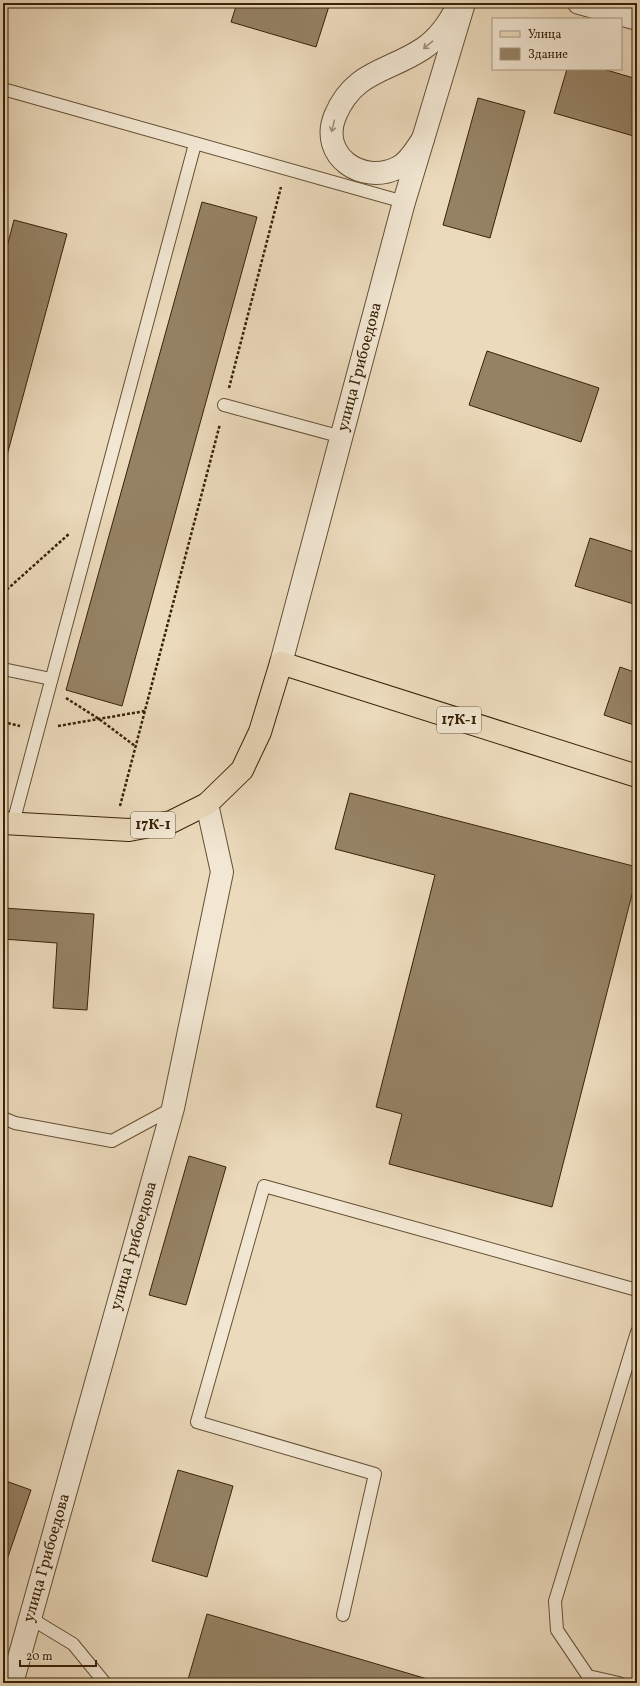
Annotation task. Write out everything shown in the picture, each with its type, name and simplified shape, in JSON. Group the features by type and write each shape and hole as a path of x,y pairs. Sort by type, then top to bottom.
{"main road":[{"name":"улица Грибоедова","path":"207,804 242,770 260,732 281,663"},
{"name":"17К-1","path":"281,663 637,776"},
{"name":"17К-1","path":"8,823 129,830 171,822 207,804"}],"street":[{"path":"424,137 412,156 399,168 386,172 369,173 351,167 337,154 331,133 335,117 344,101 356,85 375,72 425,48 439,34 452,17 459,3"},
{"name":"улица Грибоедова","path":"281,663 404,202 464,3"},
{"path":"579,3 637,19"},
{"name":"улица Грибоедова","path":"12,1683 173,1108 222,872 207,804"}],"lane":[{"path":"3,89 404,202"},
{"path":"8,823 50,683 195,144"},
{"path":"224,405 342,437"},
{"path":"3,669 50,683"},
{"path":"3,1118 15,1123 112,1141 173,1108"},
{"path":"343,1615 375,1474 197,1422 264,1186 637,1290"},
{"path":"619,1683 588,1676 557,1630 556,1601 637,1332"},
{"path":"30,1618 73,1644 105,1683"}],"path":[{"path":"114,830 286,169"},
{"path":"3,593 64,538 95,515"},
{"path":"50,683 136,746"},
{"path":"37,730 145,711"}],"building":[{"path":"237,3 330,3 316,47 231,22"},
{"path":"567,70 606,70 637,79 637,137 554,113"},
{"path":"478,98 525,111 490,238 443,225"},
{"path":"202,202 257,217 122,706 66,690"},
{"path":"14,220 67,234 3,470 3,262"},
{"path":"487,351 599,388 581,442 469,405"},
{"path":"590,538 637,553 637,605 575,586"},
{"path":"620,667 637,673 637,726 604,715"},
{"path":"350,793 637,867 637,875 552,1207 389,1164 402,1114 376,1107 435,875 335,849"},
{"path":"3,908 94,914 87,1010 53,1008 57,943 3,939"},
{"path":"189,1156 226,1167 186,1305 149,1295"},
{"path":"178,1470 233,1486 207,1577 152,1561"},
{"path":"3,1480 31,1490 3,1571"},
{"path":"207,1614 441,1683 187,1683"}]}
